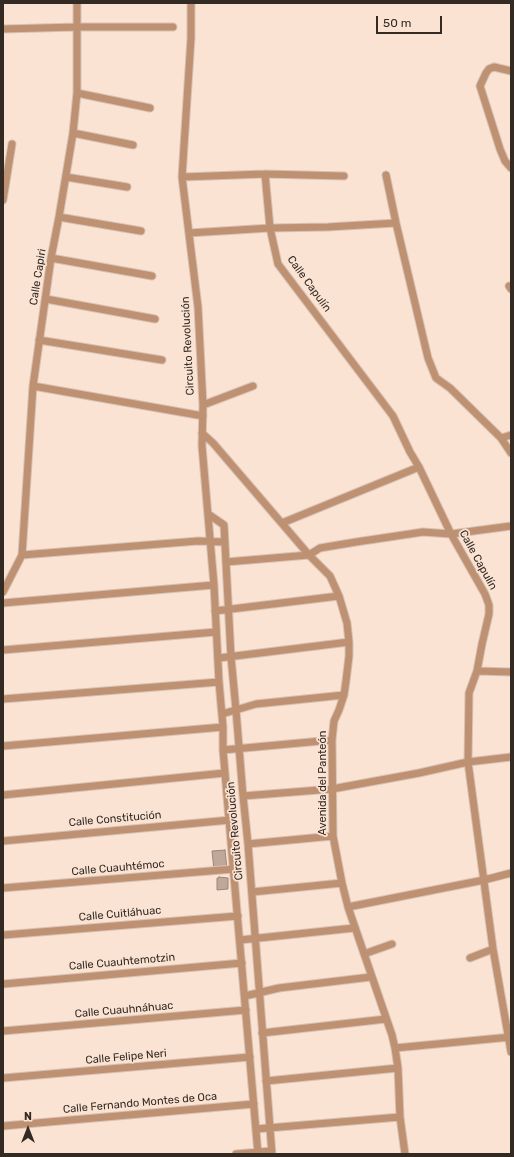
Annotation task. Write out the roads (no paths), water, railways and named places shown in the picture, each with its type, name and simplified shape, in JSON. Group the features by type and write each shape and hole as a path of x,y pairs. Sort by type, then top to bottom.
{"street":[{"name":"Calle Capiri","path":"22,555 34,386 39,340 51,258 73,133 77,93 76,3"},
{"name":"Circuito Revolución","path":"191,3 191,38 182,177 198,307 203,405 202,446 219,658 223,750 258,1153"},
{"path":"3,29 172,27"},
{"path":"511,72 494,67 486,74 480,86 500,149 505,161 511,168"},
{"path":"77,93 150,108"},
{"path":"73,133 133,145"},
{"path":"3,200 12,144"},
{"path":"182,177 265,174 344,176"},
{"name":"Calle Capulín","path":"265,174 270,228 278,264 393,416 451,534 485,594 489,605 489,614 477,671 469,693 468,762 493,949 510,1037 511,1052"},
{"path":"386,175 396,224 428,358 436,378 450,388 501,438 511,454"},
{"path":"66,177 127,187"},
{"path":"59,217 141,232"},
{"path":"189,233 270,228 396,224"},
{"path":"51,258 152,276"},
{"path":"46,299 155,319"},
{"path":"39,340 162,360"},
{"path":"34,386 203,416"},
{"path":"203,405 253,386"},
{"name":"Avenida del Panteón","path":"202,433 213,443 309,555 330,576 339,596 347,624 349,642 344,695 334,721 332,740 333,836 342,883 354,928 395,1048 398,1068 400,1117 406,1154"},
{"path":"501,438 511,435"},
{"path":"282,523 419,467"},
{"name":"Circuito Revolución","path":"208,514 224,525 231,657 252,892 272,1153"},
{"path":"226,562 309,555 320,548 424,532 451,534 511,526"},
{"path":"3,592 22,555 198,541 225,542"},
{"path":"3,603 214,586"},
{"path":"215,611 339,596"},
{"path":"3,650 216,632"},
{"path":"219,658 349,642"},
{"path":"477,671 511,672"},
{"path":"3,699 219,682"},
{"path":"222,714 256,704 344,695"},
{"path":"3,746 223,727"},
{"path":"223,750 332,740"},
{"path":"243,796 332,789 419,773 468,762 511,757"},
{"path":"3,795 225,773"},
{"name":"Calle Constitución","path":"3,841 230,820"},
{"path":"248,844 333,836"},
{"name":"Calle Cuauhtémoc","path":"3,888 234,869"},
{"path":"348,907 511,874"},
{"path":"252,892 342,883"},
{"name":"Calle Cuitláhuac","path":"3,935 238,916"},
{"path":"240,940 354,928"},
{"path":"364,954 392,944"},
{"path":"470,958 493,949"},
{"name":"Calle Cuauhtemotzin","path":"3,984 242,963"},
{"path":"245,996 279,988 371,977"},
{"name":"Calle Cuauhnáhuac","path":"3,1031 246,1010"},
{"path":"262,1033 386,1019"},
{"path":"395,1048 510,1037"},
{"name":"Calle Felipe Neri","path":"3,1078 250,1057"},
{"path":"266,1080 398,1068"},
{"name":"Calle Fernando Montes de Oca","path":"3,1126 254,1104"},
{"path":"256,1130 400,1117"},
{"path":"236,1154 272,1153"}]}
